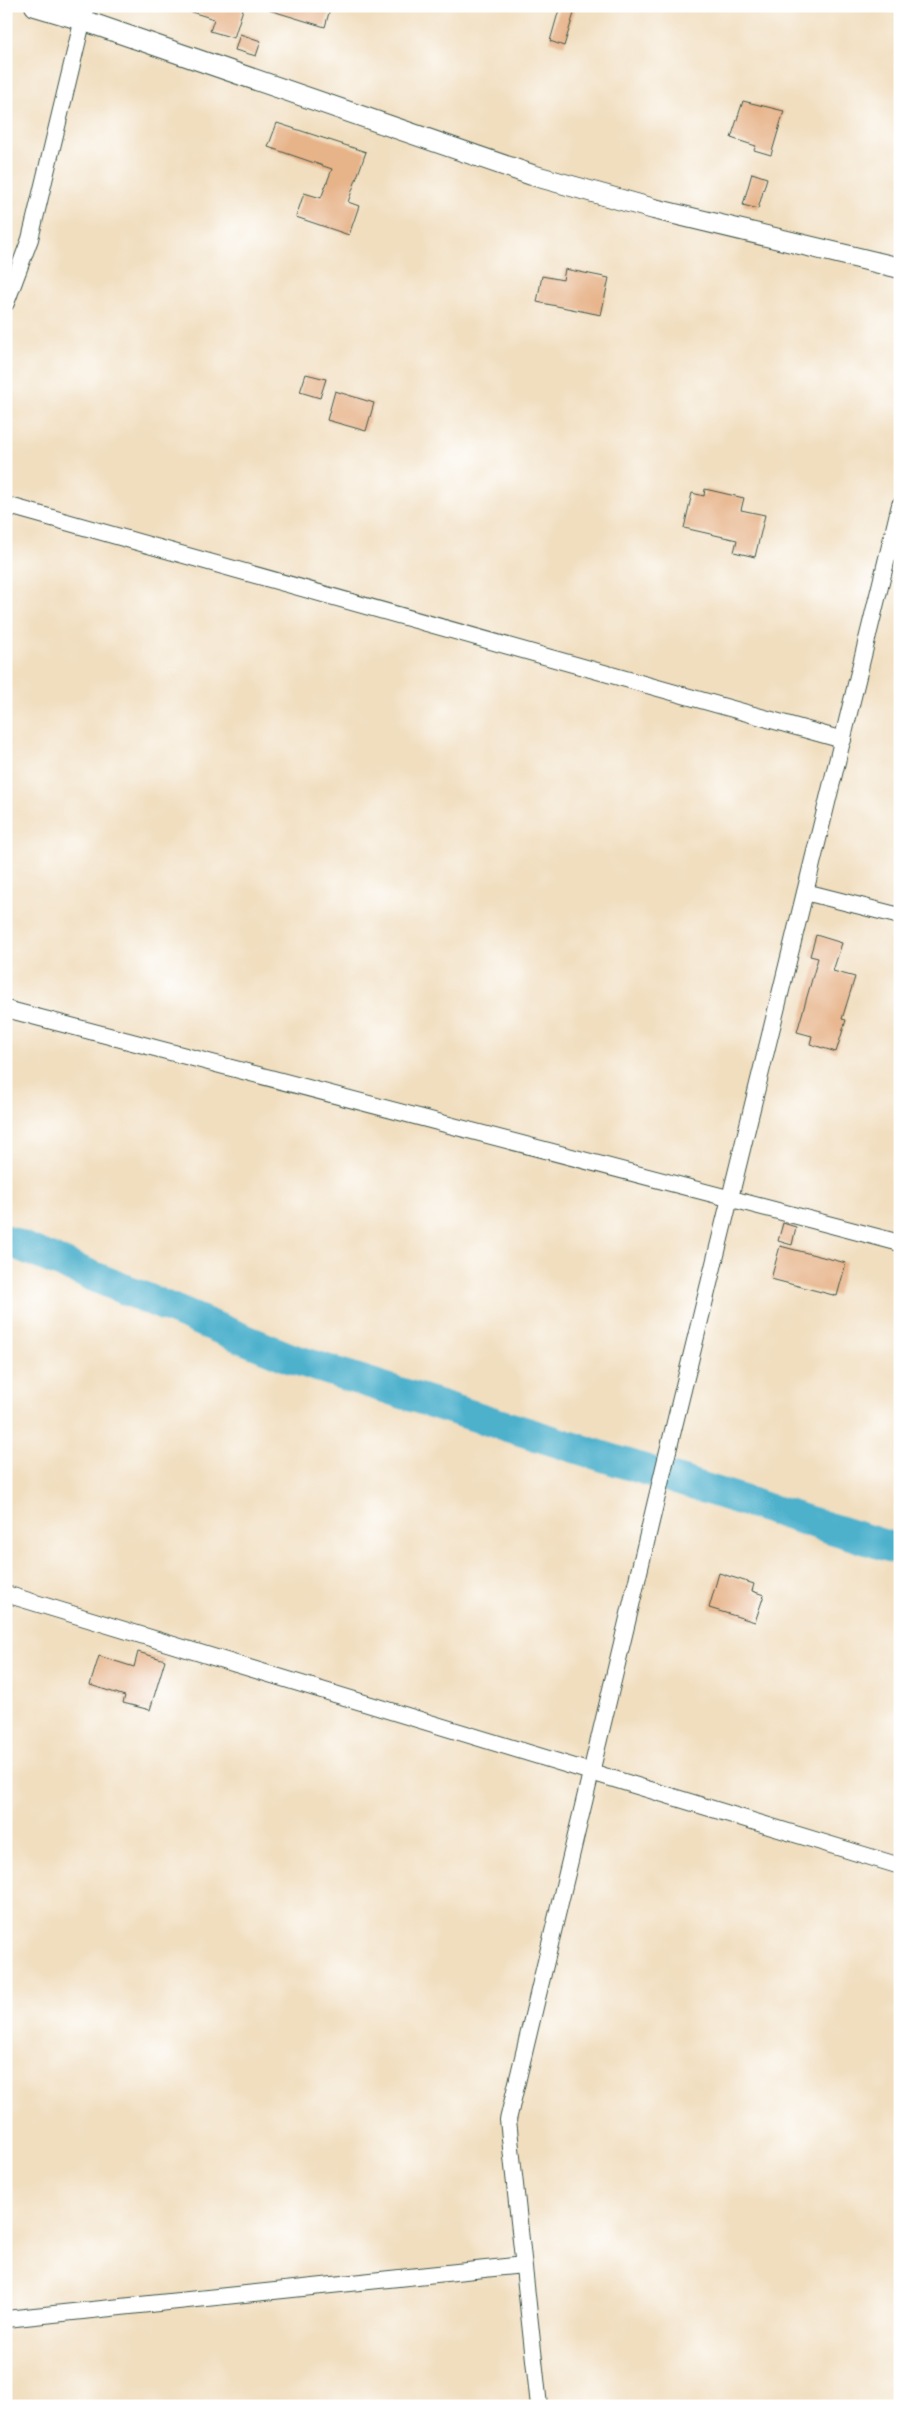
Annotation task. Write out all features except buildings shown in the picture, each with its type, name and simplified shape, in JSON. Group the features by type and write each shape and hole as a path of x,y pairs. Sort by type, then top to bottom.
{"street":[{"path":"36,6 84,13 532,175 654,209 900,268"},
{"path":"6,303 30,239 84,13"},
{"path":"6,506 843,740"},
{"path":"538,2406 508,2120 666,1459 899,506"},
{"path":"805,892 900,916"},
{"path":"6,1009 900,1243"},
{"path":"6,1594 900,1866"},
{"path":"6,2319 524,2266"}],"waterway":[{"path":"6,1240 290,1358 900,1550"}]}
